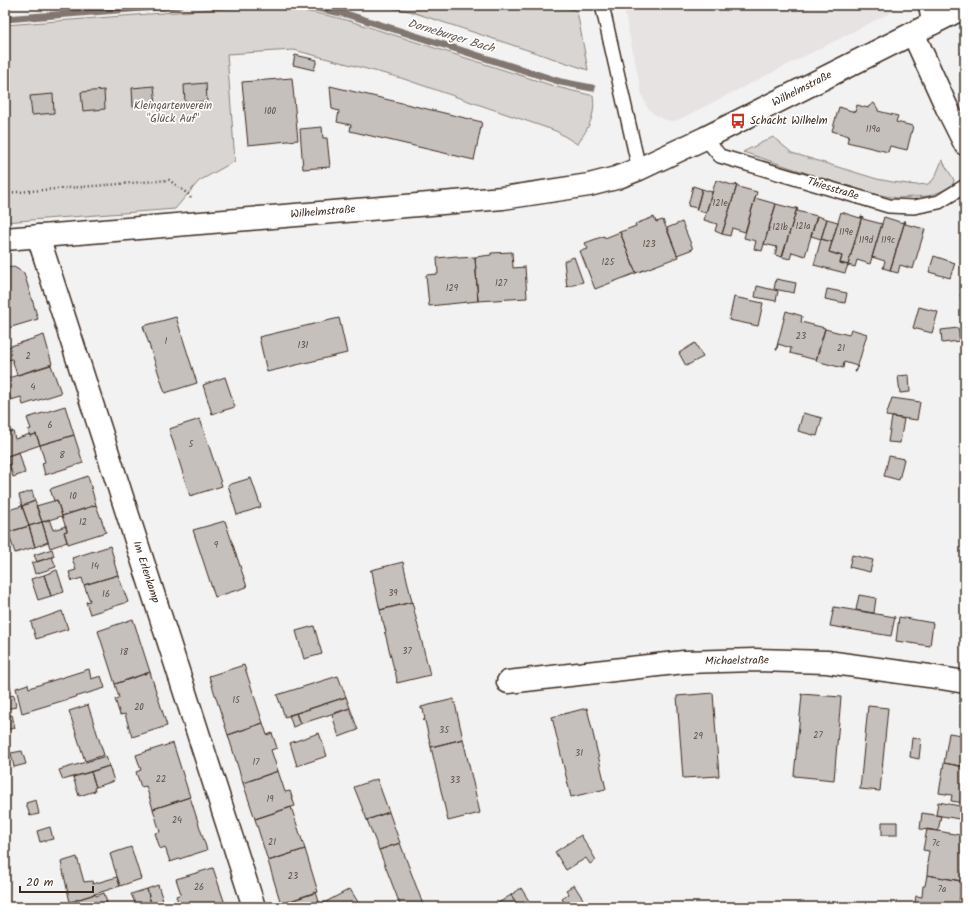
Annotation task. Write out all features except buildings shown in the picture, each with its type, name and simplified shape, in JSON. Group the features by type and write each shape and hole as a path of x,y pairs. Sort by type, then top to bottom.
{"street":[{"name":"Wilhelmstraße","path":"5,239 503,198 590,185 616,178 639,169 706,138 914,33 932,14 965,7"},
{"path":"914,33 944,102 965,144"},
{"name":"Im Erlenkamp","path":"38,236 254,907"},
{"name":"Michaelstraße","path":"508,682 684,662 755,660 827,662 965,682"}],"lane":[{"path":"602,5 639,169"},
{"name":"Thiesstraße","path":"706,138 720,156 889,206 914,207 939,202 965,186"}],"path":[{"path":"5,193 169,180 188,194 194,204"}],"shaded area":[{"path":"557,5 576,5 577,11"},
{"path":"623,5 899,5 894,11 678,120 673,121 665,120 654,114 647,107 642,95"}],"green space":[{"path":"376,5 557,5 577,11 588,70 409,11"},
{"name":"Kleingartenverein \"Glück Auf\"","path":"241,7 281,8 336,17 557,87 593,95 594,102 591,121 577,144 556,131 401,78 294,50 227,54 235,161 199,181 175,209 5,222 5,25"},
{"path":"773,137 792,153 877,179 916,185 928,184 936,175 942,160 954,180 953,184 949,187 929,196 897,198 864,192 743,152"}],"waterway":[{"name":"Dorneburger Bach","path":"5,19 180,5"},
{"name":"Dorneburger Bach","path":"303,5 346,14 561,82 592,88"}],"place":[{"name":"Schacht Wilhelm","path":"738,121"}]}
